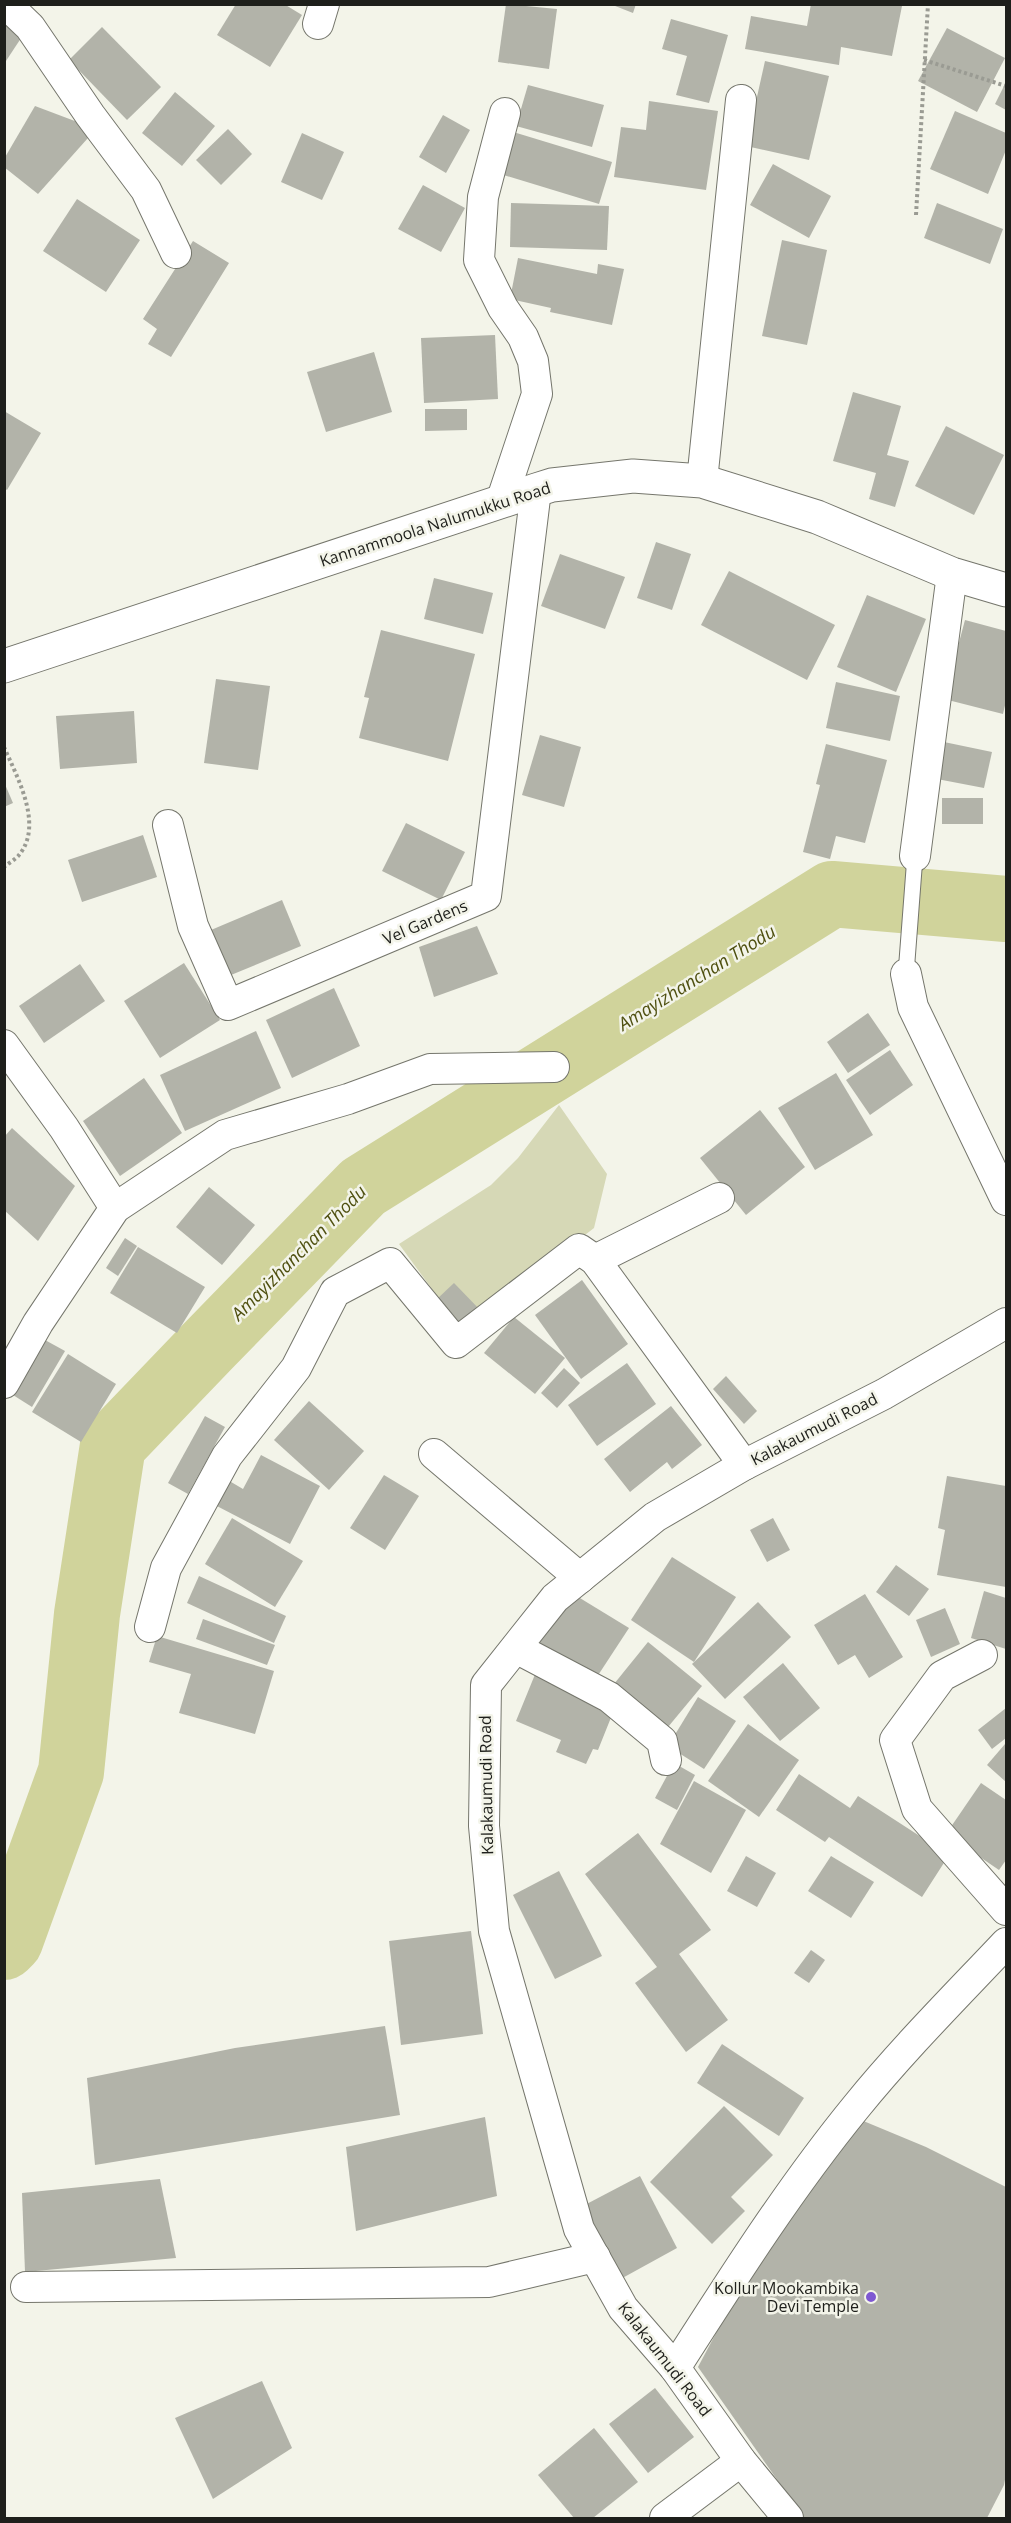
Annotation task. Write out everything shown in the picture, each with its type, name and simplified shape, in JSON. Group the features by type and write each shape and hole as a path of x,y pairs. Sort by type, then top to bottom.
{"main road":[{"name":"Kannammoola Nalumukku Road","path":"4,666 536,489 552,485 633,476 702,481 817,517 952,574 1006,590"}],"street":[{"path":"6,4 30,27 90,115 146,190 176,253"},
{"path":"702,481 741,100"},
{"path":"501,502 537,394 533,361 523,337 503,308 479,260 483,197 505,113"},
{"name":"Vel Gardens","path":"168,825 193,927 228,1005 486,896 536,489"},
{"path":"915,856 952,574"},
{"path":"906,974 913,1007 1006,1200"},
{"path":"4,1044 64,1128 116,1208"},
{"path":"4,1383 13,1347 38,1323 116,1208 225,1135 348,1099 430,1069 554,1067"},
{"path":"595,1260 719,1198"},
{"path":"150,1627 166,1568 227,1456 296,1368 335,1292 390,1263 456,1343 579,1249 595,1260 744,1464"},
{"name":"Kalakaumudi Road","path":"788,2518 741,2461 675,2368 623,2308 579,2229 494,1931 484,1826 486,1685 555,1598 655,1517 744,1464 884,1394 1006,1323"},
{"path":"434,1454 580,1578"},
{"path":"516,1648 609,1697 662,1740 666,1761"},
{"path":"981,1655 942,1676 895,1740 917,1809 1006,1910"},
{"path":"675,2368 749,2253 799,2181 856,2106 1006,1943"},
{"path":"26,2287 489,2282 595,2257"},
{"path":"664,2518 741,2461"}],"lane":[{"path":"906,974 915,856"}],"path":[{"path":"916,215 928,4"},
{"path":"924,60 1006,86"},
{"path":"4,747 26,802 30,835 20,855 4,867"}],"green space":[{"path":"559,1105 607,1174 594,1228 462,1330 399,1244 491,1185 518,1158"}],"building":[{"path":"236,4 284,4 302,15 270,67 217,35"},
{"path":"506,4 557,9 549,69 498,62"},
{"path":"610,4 636,4 633,13"},
{"path":"811,4 902,6 892,56 841,47 839,65 745,49 751,16 807,26"},
{"path":"4,11 29,26 4,64"},
{"path":"671,19 728,35 709,103 676,95 687,56 662,49"},
{"path":"102,27 161,87 127,120 69,60"},
{"path":"947,28 1005,58 977,112 918,81"},
{"path":"765,61 829,76 809,160 746,146"},
{"path":"1006,82 1006,110 995,104"},
{"path":"528,85 604,105 592,147 516,126"},
{"path":"175,92 215,126 182,166 142,133"},
{"path":"649,101 718,111 706,190 614,177 621,127 646,130"},
{"path":"35,106 96,129 38,194 4,167 4,159"},
{"path":"955,111 1006,133 1006,150 988,194 930,169"},
{"path":"443,115 470,130 446,173 419,157"},
{"path":"228,129 252,154 221,185 196,160"},
{"path":"510,131 612,162 599,204 497,173"},
{"path":"302,133 344,152 322,200 281,182"},
{"path":"773,164 831,196 809,238 750,205"},
{"path":"423,185 465,208 441,252 398,229"},
{"path":"77,199 140,240 106,292 43,251"},
{"path":"511,203 609,206 607,250 510,247"},
{"path":"937,203 1003,229 990,264 924,238"},
{"path":"782,240 827,250 807,345 762,336"},
{"path":"193,241 229,263 171,357 148,344 157,329 143,319"},
{"path":"518,258 597,274 598,264 624,269 612,325 550,312 551,308 510,299"},
{"path":"495,335 498,399 424,403 421,338"},
{"path":"374,352 392,412 326,432 307,372"},
{"path":"853,392 901,406 887,455 909,461 895,507 869,499 876,473 833,461"},
{"path":"425,409 467,409 467,430 425,431"},
{"path":"4,411 41,433 7,490 4,488"},
{"path":"946,426 1004,455 974,515 915,486"},
{"path":"656,542 691,554 672,610 637,598"},
{"path":"560,554 625,577 605,629 541,606"},
{"path":"729,571 835,625 807,680 701,625"},
{"path":"434,578 493,593 483,634 424,619"},
{"path":"867,595 926,619 896,692 837,667"},
{"path":"965,620 1006,631 1006,701 1003,714 944,699"},
{"path":"381,630 475,654 448,761 359,738 369,698 364,697"},
{"path":"216,679 270,686 258,770 204,763"},
{"path":"836,682 900,696 890,741 826,728"},
{"path":"134,711 137,763 60,769 56,716"},
{"path":"540,735 581,747 564,807 522,795"},
{"path":"944,742 992,752 984,788 937,779"},
{"path":"826,744 887,760 865,843 836,836 830,859 803,852 820,785 816,784"},
{"path":"4,782 13,803 4,807"},
{"path":"942,798 983,798 983,824 942,824"},
{"path":"406,823 465,852 441,900 382,871"},
{"path":"143,835 157,877 82,902 68,860"},
{"path":"282,900 301,946 231,975 211,930"},
{"path":"477,926 498,974 434,997 419,947"},
{"path":"184,963 220,1020 160,1058 124,1001"},
{"path":"80,964 105,1001 44,1043 19,1006"},
{"path":"334,988 360,1046 292,1078 266,1020"},
{"path":"868,1013 890,1045 848,1073 827,1042"},
{"path":"256,1031 281,1088 185,1131 160,1075"},
{"path":"890,1050 913,1085 870,1115 846,1080"},
{"path":"836,1073 873,1135 815,1170 778,1108"},
{"path":"144,1078 182,1133 120,1176 83,1121"},
{"path":"760,1110 805,1167 746,1215 700,1158"},
{"path":"12,1128 75,1186 38,1241 4,1210 4,1137"},
{"path":"209,1187 255,1225 222,1265 176,1227"},
{"path":"125,1238 137,1246 118,1276 106,1268"},
{"path":"138,1247 205,1287 177,1333 110,1293"},
{"path":"582,1280 628,1344 581,1379 535,1315"},
{"path":"454,1283 482,1312 464,1330 436,1300"},
{"path":"514,1317 565,1358 535,1394 484,1353"},
{"path":"45,1340 65,1351 32,1407 13,1395"},
{"path":"68,1354 116,1384 81,1442 32,1412"},
{"path":"627,1363 656,1404 597,1446 568,1405"},
{"path":"564,1368 580,1383 557,1408 541,1393"},
{"path":"726,1376 757,1411 744,1424 713,1389"},
{"path":"309,1401 364,1451 329,1490 274,1440"},
{"path":"671,1406 702,1445 672,1469 667,1462 630,1492 604,1459"},
{"path":"205,1416 225,1427 188,1494 168,1483"},
{"path":"261,1455 320,1486 290,1544 213,1504 226,1479 243,1489"},
{"path":"384,1475 419,1496 385,1550 350,1528"},
{"path":"947,1476 1006,1486 1006,1587 937,1575 945,1530 938,1528"},
{"path":"232,1518 303,1561 275,1607 205,1564"},
{"path":"773,1518 790,1550 767,1562 750,1530"},
{"path":"672,1557 736,1597 694,1662 631,1620"},
{"path":"896,1565 929,1589 909,1616 876,1592"},
{"path":"199,1576 286,1616 274,1643 187,1603"},
{"path":"984,1591 1006,1598 1006,1649 971,1638"},
{"path":"570,1592 629,1628 591,1686 534,1650"},
{"path":"865,1594 903,1657 869,1678 855,1655 838,1665 814,1625"},
{"path":"758,1602 791,1637 725,1699 692,1664"},
{"path":"945,1608 960,1644 931,1657 916,1620"},
{"path":"203,1619 275,1645 267,1665 196,1639"},
{"path":"157,1636 274,1671 255,1734 179,1713 191,1674 149,1662"},
{"path":"648,1642 702,1686 668,1727 614,1684"},
{"path":"783,1663 820,1708 780,1741 743,1697"},
{"path":"536,1672 616,1705 598,1750 593,1749 586,1764 556,1752 561,1740 516,1721"},
{"path":"698,1697 736,1721 704,1769 668,1746"},
{"path":"1006,1708 1006,1738 992,1749 978,1730"},
{"path":"748,1724 799,1760 759,1817 708,1781"},
{"path":"1005,1744 1006,1746 1006,1782 987,1765"},
{"path":"674,1763 695,1775 677,1810 655,1798"},
{"path":"799,1774 850,1808 858,1796 949,1855 922,1897 829,1837 825,1842 776,1810"},
{"path":"694,1781 746,1810 711,1873 660,1844"},
{"path":"981,1783 1006,1800 1006,1860 999,1870 946,1834"},
{"path":"638,1833 711,1930 679,1954 728,2020 686,2052 635,1983 657,1967 585,1874"},
{"path":"746,1856 776,1873 757,1907 727,1891"},
{"path":"831,1856 874,1882 851,1918 808,1891"},
{"path":"559,1871 602,1956 555,1979 513,1895"},
{"path":"471,1931 483,2034 401,2045 389,1941"},
{"path":"811,1950 825,1960 809,1983 794,1973"},
{"path":"385,2026 400,2115 95,2165 87,2078 235,2048"},
{"path":"722,2044 804,2098 779,2136 697,2083"},
{"path":"724,2106 773,2155 731,2197 745,2211 712,2244 650,2182"},
{"path":"485,2117 497,2196 356,2231 346,2147"},
{"name":"Kollur Mookambika Devi Temple","path":"861,2120 926,2147 1006,2187 1006,2474 1004,2485 987,2518 804,2518 698,2367 773,2226"},
{"path":"640,2176 677,2248 617,2281 579,2208"},
{"path":"160,2179 176,2258 25,2272 22,2193"},
{"path":"262,2381 292,2448 213,2499 175,2418"},
{"path":"655,2388 694,2437 648,2473 609,2424"},
{"path":"594,2428 638,2482 593,2518 574,2518 538,2475"}],"waterway":[{"name":"Amayizhanchan Thodu","path":"4,1947 10,1941 71,1772 87,1614 113,1445 208,1346 363,1187 832,894 1006,909"}],"place":[{"name":"Kollur Mookambika Devi Temple","path":"871,2297"}]}
